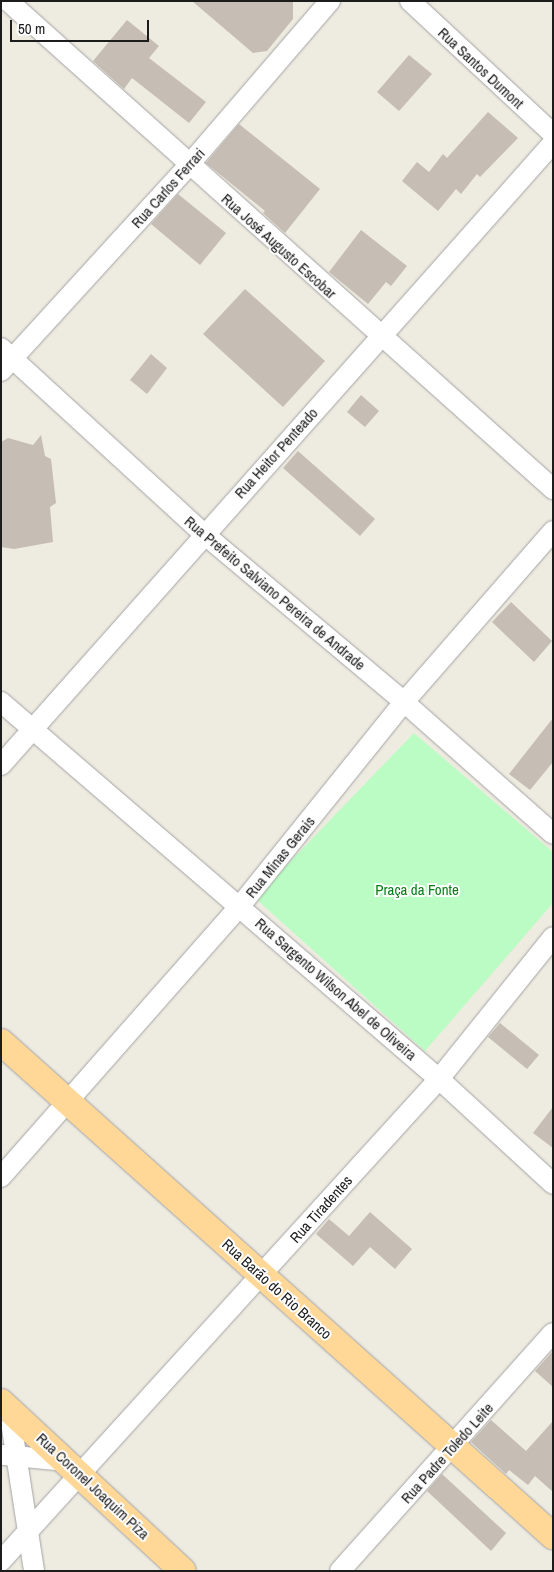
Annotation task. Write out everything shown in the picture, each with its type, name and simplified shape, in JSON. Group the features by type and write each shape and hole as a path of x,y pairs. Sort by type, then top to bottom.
{"main road":[{"name":"Rua Barão do Rio Branco","path":"1,1042 553,1536"},
{"name":"Rua Coronel Joaquim Piza","path":"5,1405 183,1571"}],"street":[{"name":"Rua José Augusto Escobar","path":"8,1 188,166 553,488"},
{"name":"Rua Carlos Ferrari","path":"5,359 188,166 330,1"},
{"name":"Rua Santos Dumont","path":"410,1 553,134"},
{"name":"Rua Heitor Penteado","path":"1,765 30,728 553,143"},
{"name":"Rua Prefeito Salviano Pereira de Andrade","path":"5,359 204,534 404,702 553,834"},
{"name":"Rua Minas Gerais","path":"1,1177 240,906 404,702 553,531"},
{"name":"Rua Sargento Wilson Abel de Oliveira","path":"1,702 439,1079 553,1184"},
{"name":"Rua Tiradentes","path":"1,1561 27,1533 73,1468 261,1275 439,1079 553,937"},
{"name":"Rua Padre Toledo Leite","path":"340,1571 453,1448 553,1333"},
{"path":"5,1405 8,1455 34,1571"},
{"path":"8,1455 73,1468"}],"green space":[{"name":"Praça da Fonte","path":"414,733 553,852 553,903 425,1051 255,898"}],"building":[{"path":"192,1 293,1 293,19 267,51 253,53"},
{"path":"127,20 159,46 149,58 206,102 189,123 132,78 124,89 93,61"},
{"path":"409,55 432,74 399,111 377,92"},
{"path":"488,112 518,138 480,177 477,174 461,194 456,189 438,211 402,181 417,162 429,172 443,154 447,158"},
{"path":"239,124 320,189 285,233 263,213 265,211 206,163"},
{"path":"178,194 226,233 200,265 151,224"},
{"path":"361,230 407,266 391,286 386,282 368,304 329,272"},
{"path":"245,289 325,361 283,407 203,334"},
{"path":"151,354 167,368 147,394 130,380"},
{"path":"361,395 379,411 365,427 347,412"},
{"path":"41,435 45,456 51,459 56,503 50,507 53,542 14,549 1,547 1,442 8,438 33,445"},
{"path":"298,451 375,519 360,536 283,468"},
{"path":"511,602 552,641 534,662 492,622"},
{"path":"553,718 553,762 530,790 509,774"},
{"path":"500,1023 539,1055 527,1069 488,1037"},
{"path":"553,1107 553,1148 533,1133"},
{"path":"370,1212 412,1249 395,1269 370,1247 353,1266 316,1234 329,1219 349,1236"},
{"path":"553,1351 553,1387 535,1371"},
{"path":"491,1420 526,1451 553,1421 553,1492 535,1476 528,1485 509,1470 506,1474 471,1442"},
{"path":"442,1474 506,1533 491,1551 427,1491"}]}
